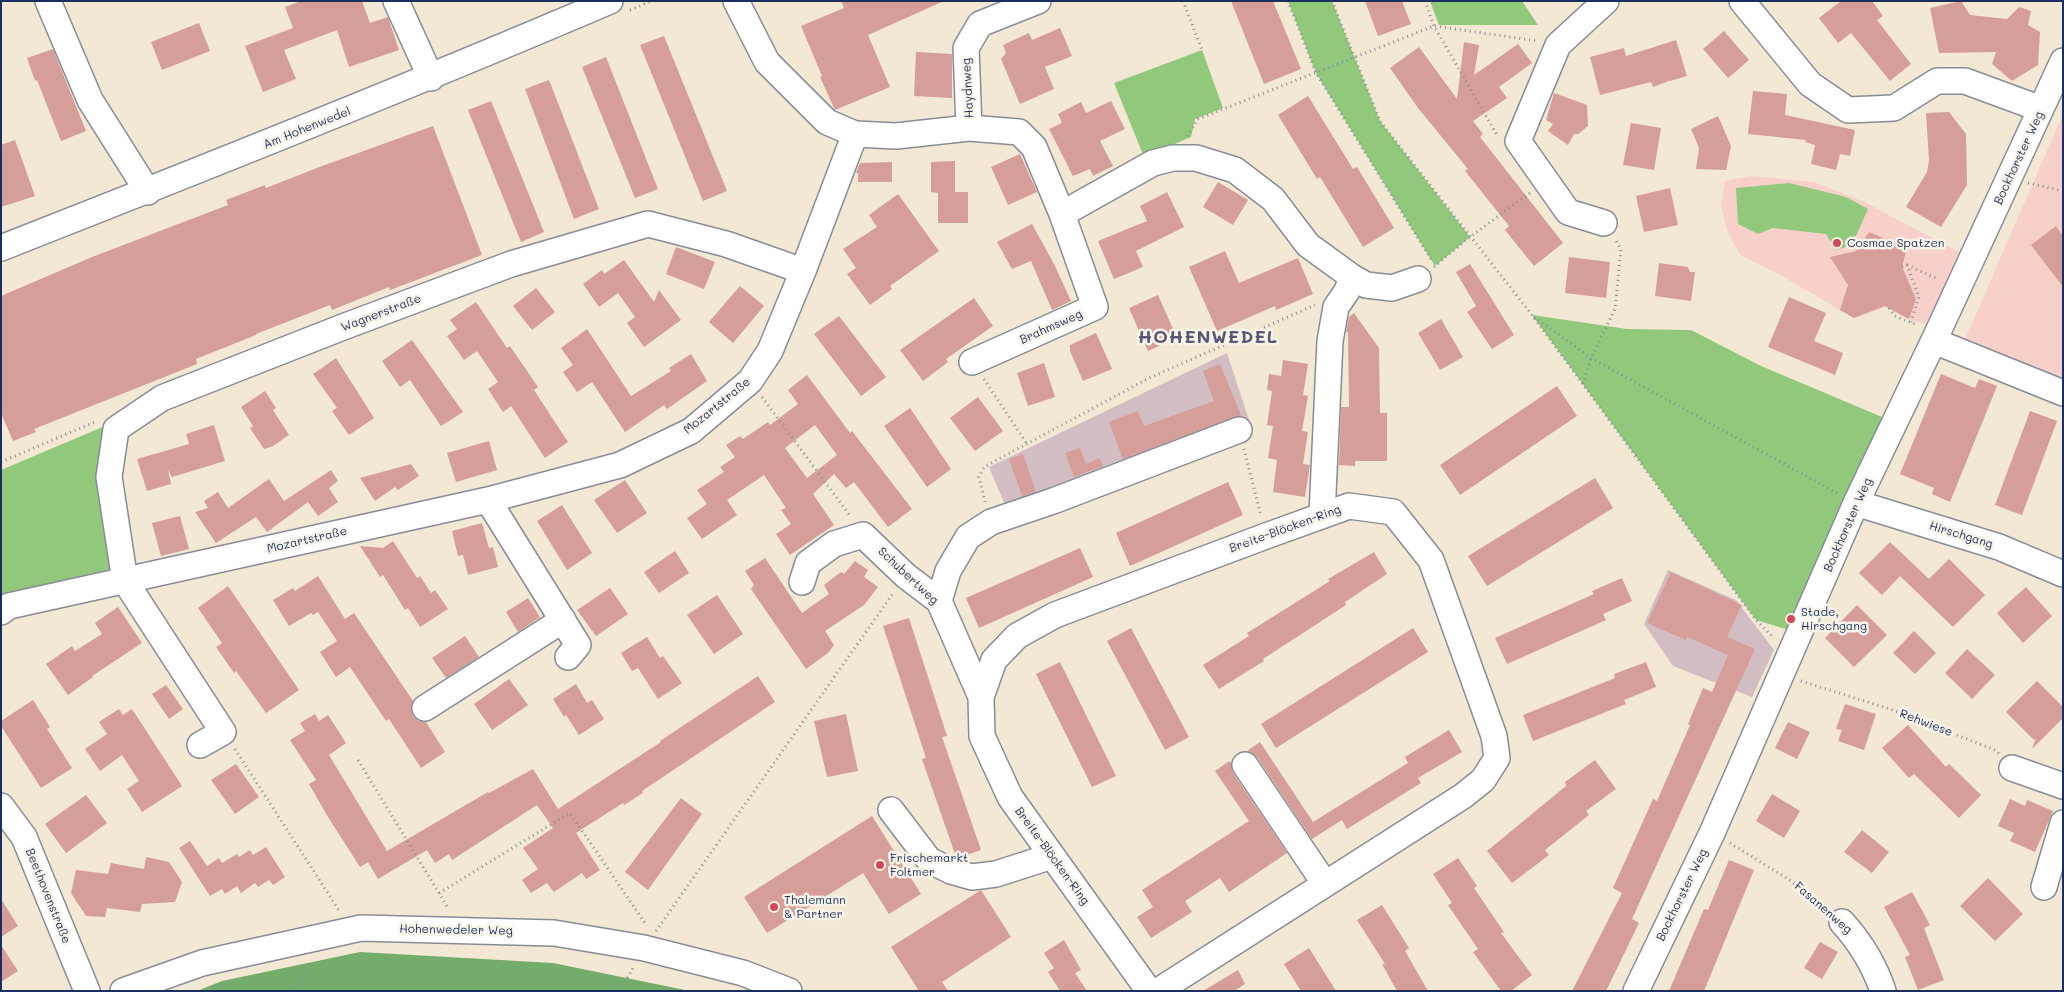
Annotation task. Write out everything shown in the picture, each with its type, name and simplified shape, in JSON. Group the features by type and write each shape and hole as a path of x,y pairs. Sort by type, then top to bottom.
{"street":[{"path":"48,1 90,100 148,192"},
{"path":"396,1 431,78"},
{"name":"Am Hohenwedel","path":"1,248 148,192 431,78 610,1"},
{"path":"736,1 767,62 827,122 855,134 896,136 970,128 1019,132 1034,147 1062,214 1153,163 1173,158 1196,158 1235,170 1273,199 1308,245 1349,284 1392,288 1426,272"},
{"name":"Haydnweg","path":"970,128 966,48 980,24 1038,1"},
{"path":"1604,223 1568,212 1518,140 1558,44 1606,1"},
{"path":"1742,1 1810,84 1848,110 1894,116 1937,80 1965,81 2041,110"},
{"name":"Bockhorster Weg","path":"1636,991 1712,833 1929,334 2041,110 2063,61"},
{"name":"Mozartstraße","path":"1,612 9,606 488,500 620,466 691,431 750,381 770,351 803,271 855,134"},
{"name":"Brahmsweg","path":"972,362 1095,307 1062,214"},
{"name":"Wagnerstraße","path":"125,581 109,478 116,430 162,398 334,330 511,264 648,224 726,244 803,271"},
{"path":"1322,515 1330,342 1336,307 1349,284"},
{"path":"1929,334 2063,393"},
{"path":"938,602 948,571 968,537 991,522 1053,501 1238,430"},
{"path":"488,500 578,645 568,657"},
{"name":"Hirschgang","path":"1856,503 1999,546 2063,574"},
{"name":"Breite-Blöcken-Ring","path":"1149,991 1010,797 982,736 981,697 994,660 1018,636 1055,615 1322,515 1349,506 1393,512 1431,560 1494,736 1497,758 1483,780 1463,796 1158,991"},
{"path":"802,582 808,562 834,544 864,535"},
{"name":"Schubertweg","path":"864,535 906,576 938,602 981,697"},
{"path":"125,581 223,732 200,745"},
{"path":"425,708 563,620"},
{"path":"1245,764 1325,884"},
{"path":"2012,768 2063,786"},
{"name":"Beethovenstraße","path":"1,806 24,837 87,991"},
{"path":"890,810 929,860 951,872 972,877 996,874 1052,856"},
{"path":"2044,887 2063,823"},
{"name":"Fasanenweg","path":"1842,922 1857,938 1870,957 1883,991"},
{"name":"Hohenwedeler Weg","path":"123,991 202,963 361,928 554,933 648,942 743,973 789,991"}],"path":[{"path":"1183,1 1202,50"},
{"path":"1288,1 1316,73 1426,272 1470,237 1547,181"},
{"path":"1332,1 1380,121 1532,315 1756,620 1786,665"},
{"path":"1425,1 1434,26 1498,138 1518,140"},
{"path":"1173,158 1198,119 1434,26 1558,44"},
{"path":"2023,182 2063,191"},
{"path":"1582,384 1591,358 1615,309 1621,249 1604,223"},
{"path":"1907,265 1919,297 1911,322"},
{"path":"1902,267 1907,265 1942,280"},
{"path":"991,522 978,477 984,467 1149,378 1349,284"},
{"path":"1889,308 1895,316 1911,322 1929,334"},
{"path":"1532,315 1591,358 1856,503"},
{"path":"972,362 1027,444"},
{"path":"750,381 864,535"},
{"path":"1,462 96,421"},
{"path":"1238,430 1266,536"},
{"path":"439,893 570,813 648,942 765,773 906,576"},
{"name":"Rehwiese","path":"1786,665 1890,710 1994,750 2012,768"},
{"path":"223,732 352,930"},
{"path":"358,760 461,930"},
{"name":"Fasanenweg","path":"1712,833 1812,895 1842,922"},
{"path":"295,991 302,984 323,936"}],"shaded area":[{"path":"2063,114 2063,388 1963,344"},
{"name":"Cosmae Spatzen","path":"1751,176 1814,182 1862,201 1961,253 1928,325 1909,319 1885,307 1854,318 1782,276 1740,255 1728,233 1721,205 1725,181"},
{"path":"1227,353 1250,423 1009,514 989,467"},
{"path":"1668,570 1736,600 1774,650 1752,697 1673,666 1644,624"}],"green space":[{"path":"1288,1 1332,1 1380,121 1470,237 1435,266 1316,73"},
{"path":"1430,1 1522,1 1538,25 1439,25"},
{"path":"1202,50 1223,108 1195,119 1191,137 1144,157 1114,83"},
{"path":"1789,183 1846,197 1868,209 1852,245 1836,250 1826,234 1773,228 1758,234 1738,224 1736,188"},
{"path":"1532,315 1627,329 1691,330 1761,366 1882,417 1789,630 1756,620"},
{"path":"105,426 96,479 117,574 1,596 1,470"},
{"path":"360,952 553,963 690,991 197,991 222,981"}],"building":[{"path":"301,1 362,1 370,23 388,17 399,50 349,67 337,30 284,50 296,79 263,92 245,46 293,28 285,7"},
{"path":"841,1 944,1 868,35 890,87 835,110 820,77 822,76 801,26 844,8"},
{"path":"1231,1 1273,1 1301,69 1264,84"},
{"path":"1365,1 1402,1 1411,24 1378,36"},
{"path":"1841,1 1872,1 1883,16 1877,20 1911,64 1890,81 1851,33 1838,43 1819,18"},
{"path":"1961,1 1970,15 2007,19 2019,7 2031,11 2028,25 2040,32 2038,65 2012,81 1992,64 1996,52 1939,53 1930,8"},
{"path":"199,23 210,51 162,70 151,42"},
{"path":"1060,28 1072,56 1045,67 1054,89 1020,104 1001,59 1006,53 1003,45 1029,33 1032,40"},
{"path":"1724,31 1749,60 1728,78 1703,49"},
{"path":"664,36 727,191 703,201 640,45"},
{"path":"1676,40 1687,76 1670,81 1669,79 1669,81 1653,87 1651,82 1600,95 1590,57 1624,48 1626,56"},
{"path":"1464,42 1479,45 1474,75 1518,44 1532,63 1499,87 1507,98 1473,121 1483,134 1480,137 1563,243 1534,266 1505,230 1509,226 1465,171 1468,169 1418,108 1390,68 1419,47 1457,99"},
{"path":"53,49 86,131 61,141 27,58"},
{"path":"916,52 952,54 952,98 914,96"},
{"path":"606,57 658,189 635,198 582,67"},
{"path":"549,80 599,209 574,219 525,89"},
{"path":"1753,91 1787,94 1785,115 1855,130 1850,156 1840,154 1836,170 1811,164 1815,145 1805,142 1806,140 1748,134"},
{"path":"1554,93 1587,105 1588,126 1578,134 1574,134 1568,145 1548,131 1553,124 1546,120"},
{"path":"1308,96 1353,169 1357,167 1394,228 1363,247 1320,177 1317,179 1278,115"},
{"path":"491,101 544,232 521,242 468,110"},
{"path":"1111,101 1125,129 1100,141 1113,166 1093,176 1090,169 1073,176 1049,129 1062,123 1058,114 1081,102 1086,113"},
{"path":"1949,112 1966,134 1967,185 1941,227 1906,207 1927,172 1929,160 1926,113"},
{"path":"1718,116 1731,146 1726,170 1696,169 1699,148 1691,129"},
{"path":"1631,123 1661,128 1654,170 1623,165"},
{"path":"433,126 482,255 390,290 389,287 332,310 330,305 256,334 196,359 197,364 34,429 36,432 13,441 1,413 1,296 92,257 228,205 226,200 265,185 266,188"},
{"path":"15,140 35,196 1,207 1,145"},
{"path":"1020,154 1037,192 1008,205 991,167"},
{"path":"955,161 955,192 968,192 968,223 938,223 938,193 931,192 931,162"},
{"path":"892,162 892,182 858,182 858,173 856,173 860,163"},
{"path":"1218,182 1248,200 1233,225 1203,207"},
{"path":"1670,188 1678,225 1644,232 1636,196"},
{"path":"1167,192 1184,227 1136,251 1143,267 1114,279 1098,241 1147,221 1140,206"},
{"path":"898,194 939,251 890,286 892,289 870,305 847,274 856,268 843,249 877,227 869,215"},
{"path":"1032,224 1054,264 1071,301 1052,310 1031,261 1012,269 997,242"},
{"path":"2056,226 2063,236 2063,287 2031,245"},
{"path":"1869,232 1907,248 1902,267 1916,299 1909,319 1885,306 1854,318 1840,310 1848,285 1830,257 1856,251"},
{"path":"676,247 715,262 704,289 666,274"},
{"path":"1225,251 1239,283 1298,258 1313,294 1276,310 1275,306 1217,331 1189,267"},
{"path":"1569,257 1610,262 1606,298 1565,293"},
{"path":"624,260 654,302 659,290 681,320 644,347 627,323 635,317 618,293 599,307 583,284 602,270 604,274"},
{"path":"1659,263 1688,267 1690,272 1695,272 1691,301 1655,296"},
{"path":"1470,264 1514,335 1492,349 1467,312 1476,306 1456,272"},
{"path":"740,286 764,306 733,343 709,322"},
{"path":"536,288 555,312 532,330 513,306"},
{"path":"1158,295 1177,338 1148,351 1129,308"},
{"path":"1789,297 1826,313 1814,341 1843,353 1835,375 1768,347"},
{"path":"974,298 993,326 946,359 948,362 923,381 900,350"},
{"path":"476,302 507,348 510,346 538,387 534,390 568,442 545,458 511,406 503,412 488,389 498,382 477,351 464,360 447,336 457,329 450,320"},
{"path":"1354,313 1379,348 1380,413 1387,413 1387,461 1355,461 1355,466 1339,465 1341,407 1349,407 1348,333 1346,331 1349,317"},
{"path":"839,316 886,377 861,396 814,334"},
{"path":"1441,319 1463,357 1440,370 1418,333"},
{"path":"587,329 631,396 671,371 669,368 691,354 707,381 667,409 664,405 625,432 592,382 577,392 563,372 573,365 561,348"},
{"path":"1096,333 1112,369 1083,381 1070,351 1070,345"},
{"path":"412,340 463,412 441,426 410,380 400,387 382,361"},
{"path":"336,358 374,418 349,435 332,411 337,408 313,374"},
{"path":"1283,360 1308,364 1303,395 1308,396 1302,431 1308,432 1303,464 1310,465 1305,497 1273,492 1277,460 1268,458 1273,426 1267,425 1272,391 1267,390 1269,374 1281,376"},
{"path":"1044,363 1055,397 1028,406 1017,373"},
{"path":"1220,364 1241,415 1123,459 1109,422 1138,411 1144,426 1214,401 1203,371"},
{"path":"1941,374 1975,388 1979,379 1997,386 1950,502 1932,494 1934,488 1900,474"},
{"path":"807,375 850,433 852,431 912,509 888,527 854,482 846,488 834,474 813,494 834,525 790,555 776,534 791,524 781,510 786,508 764,475 727,500 737,515 702,539 687,518 707,504 697,490 724,472 720,467 735,457 726,445 740,436 743,439 768,422 770,425 798,404 788,390","holes":["815,425 837,455 807,478 785,448"]},
{"path":"1557,386 1577,416 1460,495 1440,465"},
{"path":"265,391 276,408 273,410 289,435 273,446 264,449 250,428 253,426 241,407"},
{"path":"978,397 1003,431 975,451 950,418"},
{"path":"910,408 951,469 927,487 884,426"},
{"path":"2030,411 2057,421 2022,515 1995,505"},
{"path":"214,425 225,461 172,477 168,470 171,484 147,491 137,459 189,444 186,434"},
{"path":"489,441 497,470 456,482 447,453"},
{"path":"1080,448 1086,464 1100,458 1103,466 1074,477 1065,453"},
{"path":"1023,454 1036,492 1022,496 1009,459"},
{"path":"411,464 419,476 398,490 395,487 375,501 360,478"},
{"path":"331,470 338,481 329,488 338,502 318,516 308,502 267,532 256,517 216,543 195,512 208,508 204,501 218,492 228,508 269,479 284,501"},
{"path":"1595,478 1613,508 1487,586 1468,556"},
{"path":"625,480 647,513 617,533 594,500"},
{"path":"1228,482 1243,515 1130,566 1116,533"},
{"path":"562,505 592,553 567,570 537,521"},
{"path":"180,516 189,549 161,556 152,523"},
{"path":"482,523 489,548 493,547 498,567 468,575 463,555 458,556 452,531"},
{"path":"393,541 417,578 420,576 431,593 435,590 448,609 420,627 408,608 405,610 383,575 380,577 360,546 383,548"},
{"path":"1890,542 1929,579 1949,559 1985,595 1953,627 1900,576 1882,595 1859,573"},
{"path":"1080,548 1093,577 979,628 966,598"},
{"path":"675,551 689,573 659,593 644,572"},
{"path":"1374,552 1387,574 1345,602 1346,605 1219,689 1203,665 1249,636 1247,633 1330,581 1328,579"},
{"path":"765,558 802,613 829,594 824,585 841,572 844,574 855,561 868,570 864,577 878,587 864,605 825,631 834,645 828,653 806,669 751,589 754,585 745,571"},
{"path":"1671,572 1742,605 1727,637 1755,649 1632,919 1639,923 1606,991 1572,991 1622,893 1613,888 1653,799 1657,801 1690,725 1688,724 1703,688 1712,692 1728,655 1687,637 1686,640 1647,623"},
{"path":"318,576 345,619 354,613 413,701 411,709 413,716 419,721 426,722 445,752 421,768 389,719 386,721 350,667 336,677 320,652 337,641 318,612 313,615 311,613 289,626 273,600 293,588 295,591"},
{"path":"1622,578 1632,601 1603,614 1606,620 1507,664 1495,638 1594,594 1592,591"},
{"path":"228,586 299,690 266,713 216,647 222,643 198,608"},
{"path":"2026,587 2052,616 2023,643 1997,613"},
{"path":"610,588 628,614 596,636 577,610"},
{"path":"717,595 743,634 714,654 687,615"},
{"path":"528,598 540,617 518,632 506,612"},
{"path":"1857,605 1887,635 1854,667 1825,638"},
{"path":"118,607 142,643 92,676 68,695 46,664 72,646 75,651 102,634 95,623"},
{"path":"909,618 947,736 942,737 981,850 958,858 956,857 922,759 926,758 883,626"},
{"path":"1131,628 1189,737 1165,750 1107,641"},
{"path":"1413,628 1428,652 1276,748 1261,724"},
{"path":"1914,631 1936,653 1915,674 1893,653"},
{"path":"465,636 479,657 446,678 432,658"},
{"path":"647,637 660,658 663,656 682,683 658,699 638,668 632,671 621,653"},
{"path":"1967,649 1995,675 1972,699 1945,673"},
{"path":"1060,662 1116,776 1092,787 1036,674"},
{"path":"1646,662 1656,687 1624,700 1626,704 1533,741 1523,715 1615,678 1614,674"},
{"path":"758,676 775,702 642,791 643,793 624,805 623,803 576,833 600,870 586,879 582,873 554,892 547,883 531,893 522,880 538,869 523,848 553,828 537,805 452,860 449,854 435,863 427,850 378,879 368,862 360,867 328,817 309,784 316,780 290,740 305,731 300,723 315,714 319,721 328,715 346,743 329,755 387,851 488,792 533,769 558,809"},
{"path":"509,679 528,705 492,730 474,704"},
{"path":"2037,681 2063,707 2063,718 2032,749 2036,738 2034,740 2006,712"},
{"path":"576,684 587,703 592,700 604,719 579,735 566,715 564,717 553,699"},
{"path":"166,685 183,709 169,719 152,694"},
{"path":"33,700 50,727 47,729 72,768 41,788 1,726 1,721"},
{"path":"1845,704 1876,714 1864,750 1838,741 1842,730 1836,729"},
{"path":"119,709 123,715 132,709 182,786 142,812 127,789 139,781 122,755 100,771 85,749 107,734 99,722"},
{"path":"846,714 858,771 827,777 814,721"},
{"path":"1788,722 1810,732 1797,759 1775,748"},
{"path":"1908,725 1946,767 1949,764 1981,795 1959,818 1914,774 1909,778 1882,748"},
{"path":"1449,730 1462,752 1418,778 1421,783 1347,829 1342,820 1312,839 1257,757 1247,751 1260,742 1313,822 1408,763 1405,757"},
{"path":"1595,760 1616,789 1586,811 1589,815 1545,850 1549,855 1512,883 1487,851 1566,786 1565,782"},
{"path":"1231,762 1233,773 1287,853 1229,892 1220,878 1185,901 1192,912 1151,938 1137,917 1153,907 1142,890 1249,821 1215,771"},
{"path":"236,764 259,797 235,814 211,780"},
{"path":"1772,794 1800,811 1784,838 1756,821"},
{"path":"86,795 107,823 66,853 45,824"},
{"path":"681,798 702,814 648,890 625,872"},
{"path":"2010,799 2025,806 2027,800 2053,811 2035,852 2010,841 2014,833 1998,826"},
{"path":"872,816 921,894 889,914 863,873 767,933 744,897"},
{"path":"1862,830 1889,852 1872,873 1844,852"},
{"path":"190,841 207,866 219,858 222,863 237,854 239,857 250,850 253,855 266,847 285,877 273,885 269,880 258,887 255,883 241,893 237,886 225,894 222,889 210,896 179,848"},
{"path":"146,857 169,862 182,882 175,902 142,904 140,912 107,908 105,917 86,916 71,893 76,870 108,874 111,863 144,869"},
{"path":"1458,858 1477,886 1474,888 1504,932 1501,933 1532,975 1511,991 1501,991 1473,952 1478,949 1448,905 1452,903 1433,874"},
{"path":"1729,860 1754,870 1704,991 1669,991 1704,909 1708,910"},
{"path":"1988,878 2023,914 1995,941 1960,906"},
{"path":"981,890 1011,937 942,982 948,991 919,991 891,947"},
{"path":"1912,892 1930,925 1924,928 1944,980 1918,990 1905,957 1910,955 1884,907"},
{"path":"1,899 18,926 1,937"},
{"path":"1382,905 1409,948 1405,951 1428,991 1397,991 1382,964 1385,964 1357,920"},
{"path":"1064,940 1081,970 1075,973 1087,991 1060,991 1048,972 1054,968 1044,953"},
{"path":"1820,942 1838,952 1822,979 1804,968"},
{"path":"1,945 18,971 1,982"},
{"path":"1309,948 1336,991 1301,991 1284,964"},
{"path":"1238,970 1245,984 1234,991 1203,991"}],"place":[{"name":"Cosmae Spatzen","path":"1837,243"},
{"name":"Stade, Hirschgang","path":"1791,619"},
{"name":"Frischemarkt Foltmer","path":"880,865"},
{"name":"Thalemann & Partner","path":"774,907"}],"district":[{"name":"HOHENWEDEL","path":"1208,337"}]}
